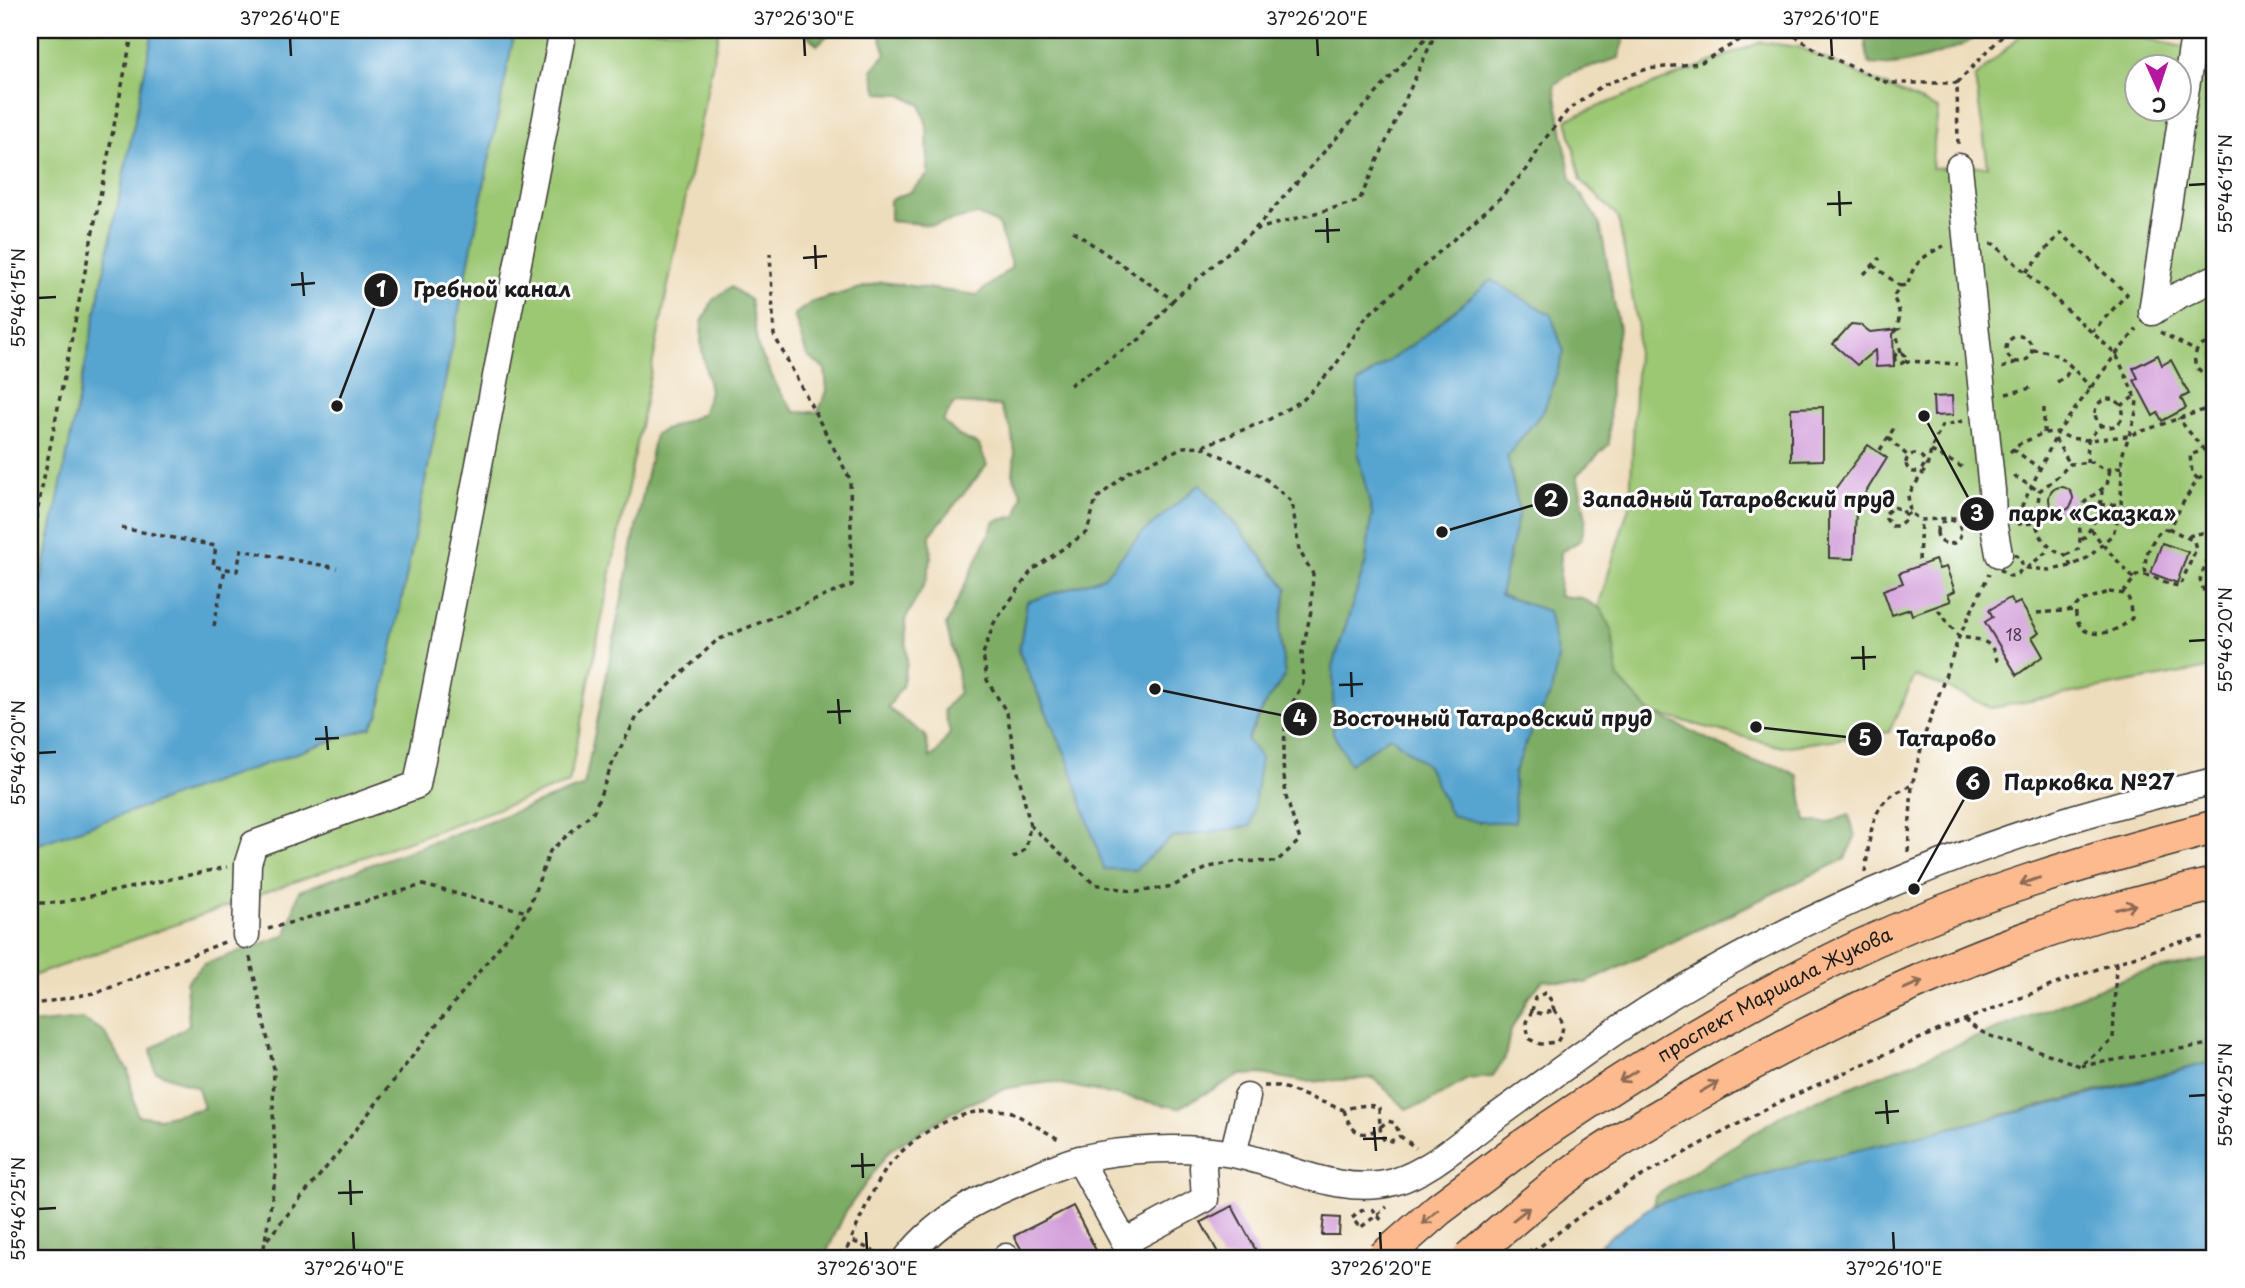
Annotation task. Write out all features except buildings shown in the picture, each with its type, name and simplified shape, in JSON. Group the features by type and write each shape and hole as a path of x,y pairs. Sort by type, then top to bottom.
{"main road":[{"name":"проспект Маршала Жукова","path":"1378,1243 1439,1209 1586,1102 1738,1009 1857,949 1975,900 2094,859 2215,827"},
{"path":"1469,1258 1511,1221 1592,1158 1770,1053 1879,1000 1999,949 2116,909 2215,884"}],"street":[{"path":"246,935 248,863 254,844 417,785 563,30"},
{"path":"2148,317 2196,30"},
{"path":"1959,167 1986,425 1986,471 2001,563"},
{"path":"2148,317 2175,297 2215,278"},
{"path":"889,1256 917,1244 939,1224 961,1210 1074,1152 1205,1151 1233,1154 1342,1184 1367,1187 1405,1179 1630,1021 1698,979 1844,904 1902,878 2013,838 2106,808 2215,780"},
{"path":"1233,1154 1247,1097"},
{"path":"1074,1152 1129,1250 1205,1199 1205,1151"}],"path":[{"path":"30,548 133,30"},
{"path":"1254,230 1359,201 1435,30"},
{"path":"1070,385 1139,339 1174,300 1254,230 1435,30"},
{"path":"1013,858 1026,849 1030,825 1007,713 987,680 983,654 994,622 1032,570 1087,532 1096,499 1130,471 1184,447 1202,446 1270,419 1304,399 1335,366 1366,317 1528,169 1544,140 1568,110 1603,85 1647,69 1700,63 1756,30"},
{"path":"1786,30 1821,53 1888,83 1956,83 2008,30"},
{"path":"1956,83 1959,167"},
{"path":"1073,231 1174,300"},
{"path":"2026,272 2060,233 2127,294 2093,331"},
{"path":"1872,265 1900,286 1908,285 1909,273 1930,252 1967,239 1994,244 2116,354 2137,401 2121,467 2119,521 2113,534 2089,557 2071,566 2050,570 2001,563 1959,637 1924,737 1912,785 1908,854"},
{"path":"265,1242 527,912 550,851 594,811 613,762 638,715 717,640 852,585 850,479 774,335 770,253"},
{"path":"1864,274 1880,258"},
{"path":"1900,286 1893,297 1900,310 1900,321 1895,330 1906,357 1905,361"},
{"path":"2036,523 2013,524 2058,432 2116,354 2148,317 2196,351"},
{"path":"2023,337 2028,340 2032,350 2027,360 2022,362 2011,359 2007,349 2012,339 2023,337"},
{"path":"2215,343 2204,344 2194,356 2196,367 2204,374 2215,374"},
{"path":"2032,350 2045,350 2062,356 2091,388"},
{"path":"1902,352 1895,354 1894,358 1899,363 1905,361 1980,365"},
{"path":"2057,382 2066,376 2071,367"},
{"path":"2121,406 2135,396"},
{"path":"2110,399 2121,406 2122,418 2113,427 2101,425 2094,415 2098,404 2110,399"},
{"path":"1986,471 2018,444 2044,433 2058,432 2069,438 2088,440 2128,436 2215,406"},
{"path":"2044,408 2044,433"},
{"path":"2170,529 2198,479 2213,468 2209,452 2204,450 2178,418"},
{"path":"1986,425 1958,421 1942,426 1923,470 1908,495 1907,514 1905,520 1897,526 1888,523 1886,519 1886,513 1893,507 1903,510 1907,514 1921,520 1968,516 1993,521"},
{"path":"2087,463 2088,440 2101,425"},
{"path":"1880,450 1894,428"},
{"path":"1888,438 1908,456"},
{"path":"2055,439 2070,464"},
{"path":"1030,825 1094,884 1137,892 1173,886 1209,867 1239,861 1276,862 1300,840 1286,797 1283,764 1286,715 1303,683 1302,652 1311,611 1313,574 1299,550 1292,502 1262,476 1202,446"},
{"path":"2013,449 2039,468"},
{"path":"2198,479 2192,473 2190,455 2204,450"},
{"path":"1931,451 2031,485 2039,491"},
{"path":"1919,454 1923,458 1923,470 1910,471 1906,467 1908,456 1919,454"},
{"path":"2039,491 2070,464 2097,463 2105,470 2121,467"},
{"path":"2082,540 2080,514 2084,503 2107,485 2110,469"},
{"path":"2039,491 2036,523 2050,548 2065,555 2078,549 2091,529 2101,505 2102,490"},
{"path":"30,495 39,501"},
{"path":"2101,505 2121,504"},
{"path":"2215,510 2211,520 2215,528"},
{"path":"1947,519 1957,523 1961,533 1951,544 1941,540 1937,531 1947,519"},
{"path":"1919,560 1921,520"},
{"path":"121,528 216,546 213,566 225,569 237,571 241,551 337,568"},
{"path":"2091,529 2134,579"},
{"path":"2123,593 2137,575 2146,574 2171,586 2180,586 2196,549 2194,541 2170,529 2162,529 2155,536 2147,555 2144,568 2146,574"},
{"path":"2188,536 2202,533 2215,538 2200,580 2205,594 2215,598"},
{"path":"2027,568 2050,548"},
{"path":"2065,555 2071,566"},
{"path":"214,626 225,569"},
{"path":"2109,592 2123,593 2129,599 2132,618 2118,628 2090,633 2082,631 2078,625 2076,610 2081,601 2109,592"},
{"path":"1938,610 1959,637 1985,640 1995,650 1998,665"},
{"path":"2037,613 2076,610"},
{"path":"1875,869 1864,874 1874,821 1888,798 1912,785"},
{"path":"30,903 58,903 223,869 237,862 254,844"},
{"path":"30,1005 99,992 246,935 423,885 527,912"},
{"path":"246,935 274,1069 276,1174 262,1258"},
{"path":"1525,1258 1585,1212 1643,1175 1777,1103 1964,1020 2071,978 2175,943 2215,935"},
{"path":"2080,1066 2113,1040 2116,962"},
{"path":"1545,993 1562,1019 1564,1031 1557,1042 1541,1044 1529,1039 1526,1022 1535,998 1545,993"},
{"path":"1532,1011 1542,1014 1554,1010"},
{"path":"1964,1020 1978,1031 2005,1043 2040,1051 2080,1066 2215,1043"},
{"path":"1546,1051 1569,1035"},
{"path":"1247,1097 1252,1090 1264,1086 1279,1086 1344,1110 1353,1106 1374,1106 1379,1108 1381,1113 1381,1135 1385,1140 1391,1141 1400,1136"},
{"path":"843,1258 873,1191 890,1165 910,1145 949,1121 986,1110 1004,1110 1012,1112 1074,1152"},
{"path":"1344,1110 1352,1127 1359,1133 1372,1133 1388,1121 1395,1123 1400,1136 1416,1147"},
{"path":"1405,1153 1425,1140"},
{"path":"1378,1243 1382,1221 1376,1213 1369,1205 1352,1218 1360,1228 1369,1221 1378,1214 1388,1206"},
{"path":"851,1240 889,1256"},
{"path":"1519,1258 1534,1248 1542,1258"}],"green space":[{"path":"30,30 719,30 569,783 30,977"},
{"path":"803,30 833,30 817,45"},
{"path":"833,30 1626,30 1619,58 1573,72 1554,85 1571,179 1600,224 1619,329 1610,378 1609,444 1577,475 1586,518 1581,540 1561,552 1559,596 1582,598 1602,610 1612,632 1618,678 1649,711 1753,761 1778,765 1798,776 1806,821 1827,823 1849,815 1855,837 1845,859 1587,983 1543,980 1528,998 1510,1032 1505,1058 1492,1077 1468,1079 1427,1103 1406,1109 1374,1078 1305,1082 1261,1074 1240,1075 1178,1108 1052,1082 1007,1088 963,1106 890,1150 846,1211 824,1258 30,1258 30,1024 82,1019 103,1031 128,1070 137,1115 159,1118 204,1108 198,1088 155,1071 151,1049 189,1025 186,982 204,964 286,935 299,891 584,786 655,434 702,414 710,391 701,345 702,322 713,300 731,287 750,300 758,348 780,392 795,412 818,412 827,391 825,369 807,356 794,315 812,302 882,282 977,295 1012,267 998,224 977,215 933,225 890,221 890,200 910,192 928,175 927,126 920,104 899,94 878,93 872,70 886,54 879,33","holes":["1551,315 1564,352 1544,410 1507,456 1519,511 1500,595 1548,611 1529,736 1514,774 1451,815 1427,766 1390,736 1333,666 1366,561 1372,512 1358,383 1420,339","954,403 1000,406 1011,429 1015,452 1013,475 1022,495 1017,516 995,521 946,625 957,668 959,692 944,710 950,733 930,758 925,735 888,708 902,686 907,663 905,620 927,579 931,557 930,535 987,465 979,445 959,436 943,421","1200,484 1287,589 1279,632 1285,676 1266,702 1247,740 1251,825 1171,838 1135,870 1066,755 1019,652 1027,602 1104,577"]},
{"path":"1868,30 1981,30 1967,42 1940,54 1886,65 1869,64 1865,41"},
{"path":"2107,30 2215,54 2215,667 1991,708 1915,676 1889,732 1782,747 1572,692 1630,503 1638,328 1618,217 1581,180 1567,119 1761,42 1798,47 1938,109 1931,168 1988,166 1975,78 2025,31"},
{"path":"2215,958 2215,1061 1653,1205 1655,1196 1785,1113 2138,973"}],"water":[{"path":"153,30 515,30 379,714 371,727 30,847 30,637"},
{"path":"1491,280 1551,315 1564,352 1544,410 1507,456 1519,511 1500,595 1548,611 1558,658 1551,693 1529,736 1514,774 1515,822 1478,822 1451,815 1427,766 1390,736 1350,764 1333,733 1333,666 1366,561 1372,513 1358,455 1358,383 1420,339"},
{"path":"1200,484 1287,588 1279,632 1285,676 1266,702 1247,740 1261,757 1251,826 1171,838 1135,870 1104,869 1066,755 1019,652 1027,602 1104,577 1140,535"},
{"path":"2215,1061 2215,1258 1582,1258 1653,1205 1812,1161 2078,1098"}],"place":[{"name":"Гребной канал","path":"337,406"},
{"name":"парк «Сказка»","path":"1924,416"},
{"name":"Западный Татаровский пруд","path":"1442,532"},
{"name":"Восточный Татаровский пруд","path":"1155,689"},
{"name":"Татарово","path":"1756,727"},
{"name":"Парковка №27","path":"1914,889"}]}
